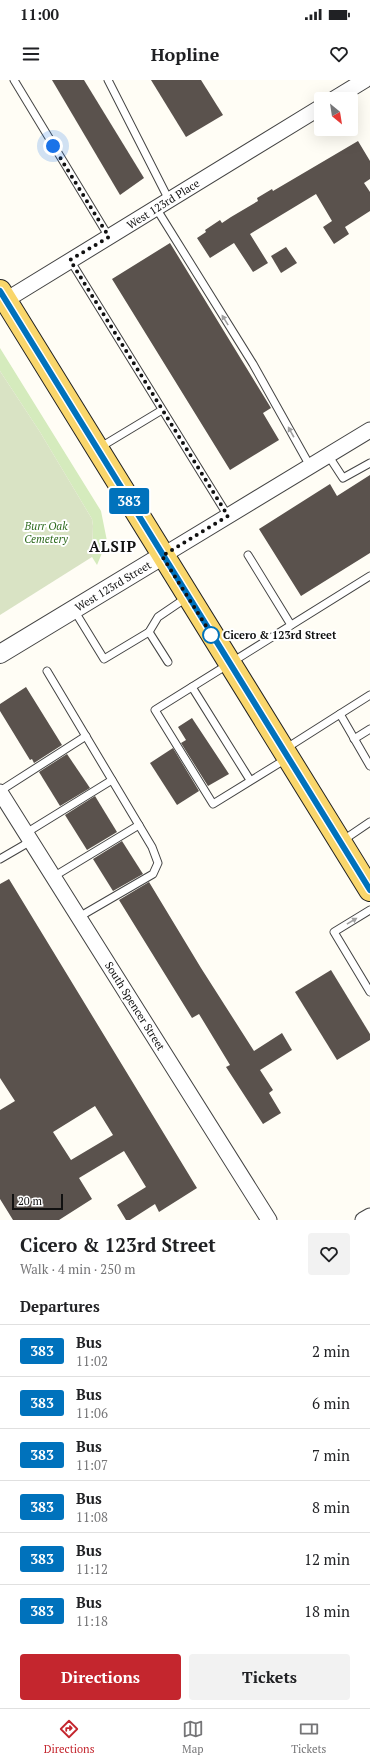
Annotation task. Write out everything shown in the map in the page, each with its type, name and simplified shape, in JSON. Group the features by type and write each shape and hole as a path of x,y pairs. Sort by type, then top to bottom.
{"main road":[{"path":"3,296 162,556 370,890"}],"street":[{"path":"345,92 365,80"},
{"name":"West 123rd Place","path":"3,296 109,237 314,111"},
{"name":"West 123rd Street","path":"0,654 370,430"},
{"name":"South Spencer Street","path":"0,791 269,1220"},
{"path":"363,1220 370,1216"}],"lane":[{"path":"14,80 109,237"},
{"path":"108,80 169,200"},
{"path":"156,208 253,364 310,466"},
{"path":"70,260 228,516"},
{"path":"97,449 162,410"},
{"path":"328,455 343,478 370,463"},
{"path":"248,555 291,625"},
{"path":"370,576 155,710 214,804 250,780 340,714 370,695"},
{"path":"74,610 104,659 149,632 158,617 188,597"},
{"path":"149,632 168,662"},
{"path":"47,671 152,847 158,863 153,874 79,917"},
{"path":"192,687 250,780"},
{"path":"340,714 370,765"},
{"path":"354,739 370,729"},
{"path":"0,791 86,736"},
{"path":"0,859 28,837 112,780"},
{"path":"340,842 370,822"},
{"path":"53,877 139,825"},
{"path":"370,910 334,932 370,992"}],"green space":[{"path":"0,348 101,511 107,541 97,565 92,557 92,519 40,432 0,371"},
{"name":"Burr Oak Cemetery","path":"0,371 40,432 92,519 93,526 92,557 0,615"}],"building":[{"path":"52,80 84,80 144,178 120,195"},
{"path":"151,80 201,80 223,115 186,137"},
{"path":"358,141 370,161 370,179 364,183 370,192 370,211 345,227 349,234 334,244 323,227 332,221 316,194 250,234 268,263 253,272 234,243 210,258 197,238 206,232 205,230 220,220 222,223 258,201 257,198 272,189 273,191"},
{"path":"170,243 271,408 263,413 279,440 230,470 112,279"},
{"path":"286,247 297,263 281,273 271,256"},
{"path":"370,475 370,553 301,596 259,529 330,484 337,496"},
{"path":"26,687 62,745 34,763 32,759 30,760 0,711 0,704"},
{"path":"192,718 229,774 208,786 181,743 186,740 178,727"},
{"path":"173,748 199,791 177,805 150,763"},
{"path":"67,754 90,788 60,806 39,772"},
{"path":"95,796 117,832 87,850 65,815"},
{"path":"122,841 143,874 113,891 93,859"},
{"path":"9,879 197,1188 159,1212 155,1204 130,1220 126,1220 117,1205 146,1187 124,1151 79,1178 92,1199 59,1220 13,1220 0,1199 0,1110 15,1101 0,1078 0,884","holes":["95,1106 113,1135 71,1160 53,1132"]},
{"path":"149,882 201,968 254,1051 282,1033 292,1050 260,1070 273,1090 269,1093 281,1113 263,1124 226,1067 230,1065 199,1014 192,1018 119,900"},
{"path":"331,970 370,1034 370,1040 337,1060 295,992"}],"bus line":[{"name":"383","path":"0,291 370,890"}],"place":[{"name":"Cicero & 123rd Street","path":"211,635"}],"district":[{"name":"ALSIP","path":"113,547"}],"route":[{"path":"53,146 109,237 70,260 228,516 162,556 213,637 211,635"}]}
